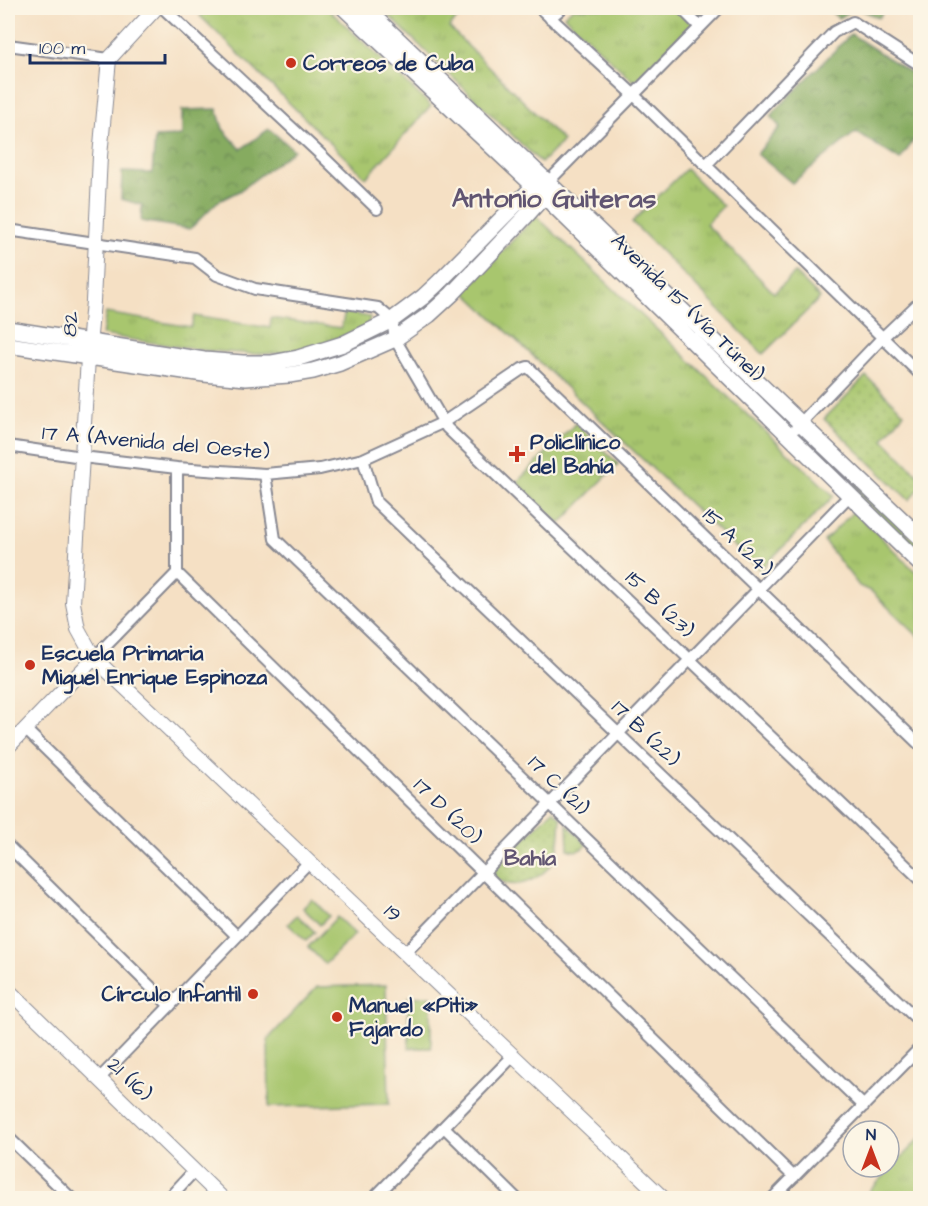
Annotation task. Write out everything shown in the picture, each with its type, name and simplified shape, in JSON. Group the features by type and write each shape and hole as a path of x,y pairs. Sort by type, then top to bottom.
{"main road":[{"name":"Avenida 15 (Vía Túnel)","path":"344,8 801,423 921,537"},
{"name":"Avenida 15 (Vía Túnel)","path":"365,8 542,188 921,564"},
{"path":"8,329 204,360 271,363 298,358 344,344 392,320 423,297 542,188"},
{"path":"8,345 88,358 246,378 313,371 340,363 394,339 429,315 452,294 542,188"}],"street":[{"path":"8,45 109,59 156,8"},
{"path":"163,8 377,209"},
{"path":"540,8 634,95 921,374"},
{"path":"550,18 562,8"},
{"path":"681,8 700,27"},
{"path":"542,188 719,8"},
{"path":"706,165 834,32 853,22 921,65"},
{"name":"82","path":"94,658 78,629 73,603 100,156 109,59"},
{"path":"8,230 195,258 217,275 255,290 372,307 392,320 394,339"},
{"path":"788,434 883,337 921,302"},
{"name":"15 B (23)","path":"394,339 454,435 921,879"},
{"name":"17 A (Avenida del Oeste)","path":"8,446 177,468 265,474 320,469 363,459 444,422 528,367"},
{"name":"15 A (24)","path":"528,367 921,744"},
{"name":"17 B (22)","path":"363,459 376,502 921,1022"},
{"path":"8,747 177,573 177,468"},
{"name":"17 C (21)","path":"265,474 275,539 864,1106"},
{"path":"405,953 850,495"},
{"name":"17 D (20)","path":"177,573 794,1177"},
{"name":"19","path":"94,658 663,1198"},
{"path":"25,729 237,936"},
{"path":"8,846 170,1006"},
{"path":"99,1079 309,862"},
{"name":"21 (16)","path":"8,990 222,1198"},
{"path":"773,1198 921,1048"},
{"path":"374,1198 513,1056"},
{"path":"444,1127 516,1198"},
{"path":"8,1137 71,1198"},
{"path":"169,1198 194,1171"}],"green space":[{"path":"208,8 327,8 431,106 366,178 200,16"},
{"path":"381,8 468,8 449,27 563,141 541,163"},
{"path":"573,8 709,8 634,82 564,16"},
{"path":"827,8 857,8 838,18"},
{"path":"857,8 885,8 879,18"},
{"path":"851,34 920,79 920,131 900,160 856,132 792,183 757,154 780,127 770,116"},
{"path":"217,109 223,129 241,149 269,129 294,150 239,191 217,202 190,229 141,221 142,205 121,199 122,172 152,173 155,137 182,136 182,110"},
{"path":"686,169 723,206 706,224 774,293 795,273 820,298 763,354 632,222"},
{"path":"516,211 519,214 435,301 404,325 401,321"},
{"path":"536,216 834,496 760,570 464,291"},
{"path":"345,312 370,317 368,326 323,344 291,353 251,354 200,350 102,335 106,313 191,327 194,316 270,328 271,318 341,328"},
{"path":"866,376 904,413 883,439 920,477 920,488 909,500 824,419"},
{"path":"576,423 618,464 560,524 517,482"},
{"path":"804,438 844,477 859,486 920,546 920,556 802,439"},
{"path":"854,511 920,576 920,638 872,592 859,586 824,541"},
{"path":"553,810 561,818 557,850 550,865 539,876 524,883 510,884 498,880 492,873"},
{"path":"567,824 587,845 574,851 568,849"},
{"path":"312,899 329,916 320,925 303,908"},
{"path":"297,915 315,932 306,941 288,924"},
{"path":"337,917 355,934 325,964 308,947"},
{"path":"386,985 389,1104 269,1107 268,1039 317,987"},
{"path":"431,996 431,1048 409,1048 408,997"},
{"path":"920,1138 920,1198 863,1198 881,1179 901,1179 901,1158"}],"place":[{"name":"Correos de Cuba","path":"291,63"},
{"name":"Policlínico del Bahía","path":"517,454"},
{"name":"Escuela Primaria Miguel Enrique Espinoza","path":"30,665"},
{"name":"Círculo Infantil","path":"253,994"},
{"name":"Manuel «Piti» Fajardo","path":"337,1017"}],"district":[{"name":"Antonio Guiteras","path":"554,198"},
{"name":"Bahía","path":"530,857"}]}
